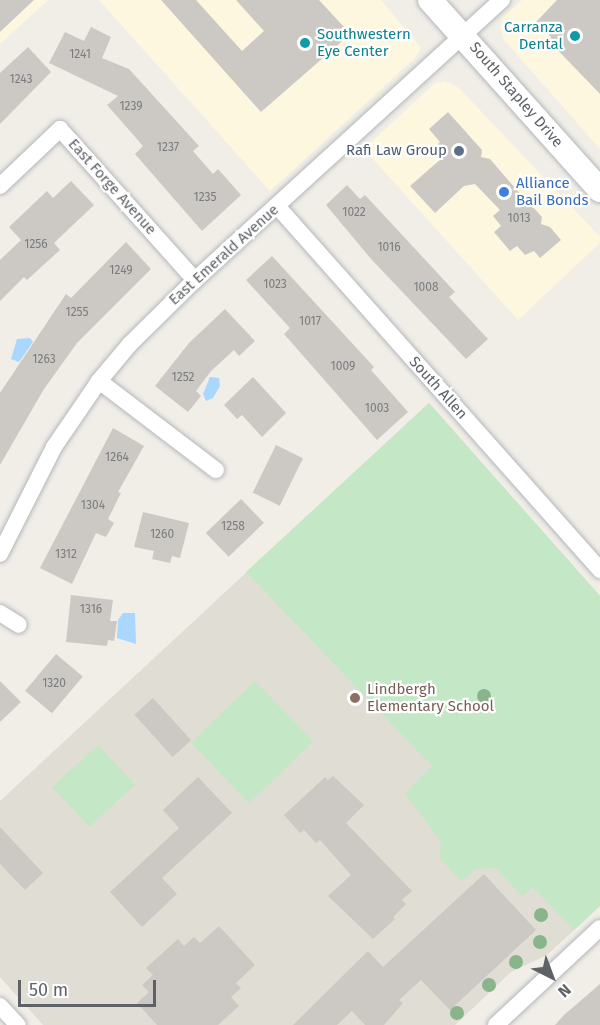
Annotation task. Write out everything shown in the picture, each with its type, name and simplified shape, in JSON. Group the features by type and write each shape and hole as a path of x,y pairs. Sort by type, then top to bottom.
{"main road":[{"name":"South Stapley Drive","path":"430,0 600,190"}],"street":[{"name":"East Emerald Avenue","path":"0,554 54,447 99,381 130,344 195,280 502,0"},
{"name":"East Forge Avenue","path":"0,186 60,129 195,280"},
{"name":"South Allen","path":"277,206 600,570"},
{"path":"99,381 216,470"},
{"path":"0,613 19,625"},
{"path":"496,1025 600,928"},
{"path":"0,1006 18,1025"}],"shaded area":[{"path":"0,0 48,0 0,44"},
{"path":"99,0 381,0 421,48 415,58 270,191"},
{"path":"522,0 600,0 600,149 504,40 500,27 503,17"},
{"path":"445,81 459,88 600,237 600,243 518,320 364,149 435,83"},
{"name":"Lindbergh Elementary School","path":"429,403 600,596 600,906 547,955 511,972 455,1025 43,1025 0,977 0,801"}],"green space":[{"path":"429,403 600,596 600,906 574,930 533,887 522,896 496,868 475,869 461,881 439,857 441,842 405,793 432,766 246,572"},
{"path":"255,681 313,741 249,803 191,743"},
{"path":"98,745 135,784 89,827 53,787"}],"water":[{"path":"30,338 33,342 19,362 11,359 17,339"},
{"path":"210,377 219,378 220,386 213,398 206,401 203,394"},
{"path":"123,613 135,613 136,644 117,638 118,620"}],"building":[{"path":"0,0 34,0 0,32"},
{"path":"161,0 196,0 242,51 264,31 236,0 319,0 344,27 341,29 347,37 261,112"},
{"name":"Carranza Dental","path":"557,0 600,0 600,94 548,40 551,37 536,22"},
{"path":"91,27 111,37 102,58 129,69 199,146 193,151 213,174 218,169 241,195 202,231 135,154 143,146 107,105 118,96 49,63 65,32 84,41"},
{"path":"28,47 51,72 0,124 0,73"},
{"path":"448,112 482,150 481,157 490,159 522,196 522,206 531,205 542,217 541,224 550,227 561,240 540,258 534,251 525,255 517,246 510,251 494,232 501,226 493,216 500,210 475,184 464,186 435,213 410,186 442,158 434,148 440,142 429,129"},
{"path":"71,181 94,205 54,243 60,250 27,280 24,277 0,301 0,260 21,240 9,227 47,191 53,198"},
{"path":"347,185 360,199 365,195 455,292 449,297 488,339 466,359 372,260 326,205"},
{"path":"126,242 151,269 77,343 44,389 0,465 0,393 66,294 71,298"},
{"path":"272,256 374,367 371,370 408,412 377,440 284,334 290,328 246,280"},
{"path":"225,309 255,341 239,356 234,350 211,371 196,391 201,396 188,412 155,386 189,343"},
{"path":"253,377 286,413 262,437 242,415 237,419 224,405"},
{"path":"113,428 144,446 118,492 121,493 108,519 114,523 106,537 96,533 72,584 40,568"},
{"path":"276,445 303,458 280,506 253,493"},
{"path":"241,499 264,523 229,557 206,533"},
{"path":"143,512 189,523 180,558 172,556 170,563 152,559 154,551 134,547"},
{"path":"71,595 113,600 110,621 117,621 114,641 108,640 107,646 66,642"},
{"path":"56,654 83,676 52,713 25,691"},
{"path":"0,681 21,702 0,722"},
{"path":"153,698 191,740 173,757 134,715"},
{"path":"333,776 364,805 346,823 412,891 402,900 406,904 393,917 395,919 373,939 328,896 351,875 320,840 316,843 304,830 300,833 284,815 325,777 328,780"},
{"path":"198,777 232,813 162,878 177,894 142,927 110,892 179,828 163,810"},
{"path":"0,827 43,873 25,890 0,864"},
{"path":"484,874 536,930 450,1010 421,980 399,1000 403,1003 384,1025 365,1025 352,1011 337,1025 293,1025 368,951 383,967"},
{"path":"219,926 255,965 236,983 241,988 231,997 239,1006 218,1025 157,1025 137,1003 149,992 142,985 153,975 146,968 178,939 184,946 194,937 200,943"},
{"path":"600,984 600,1025 555,1025 564,1015"}],"place":[{"name":"Carranza Dental","path":"575,36"},
{"name":"Southwestern Eye Center","path":"305,43"},
{"name":"Rafi Law Group","path":"459,151"},
{"name":"Alliance Bail Bonds","path":"504,192"},
{"name":"Lindbergh Elementary School","path":"355,698"}]}
